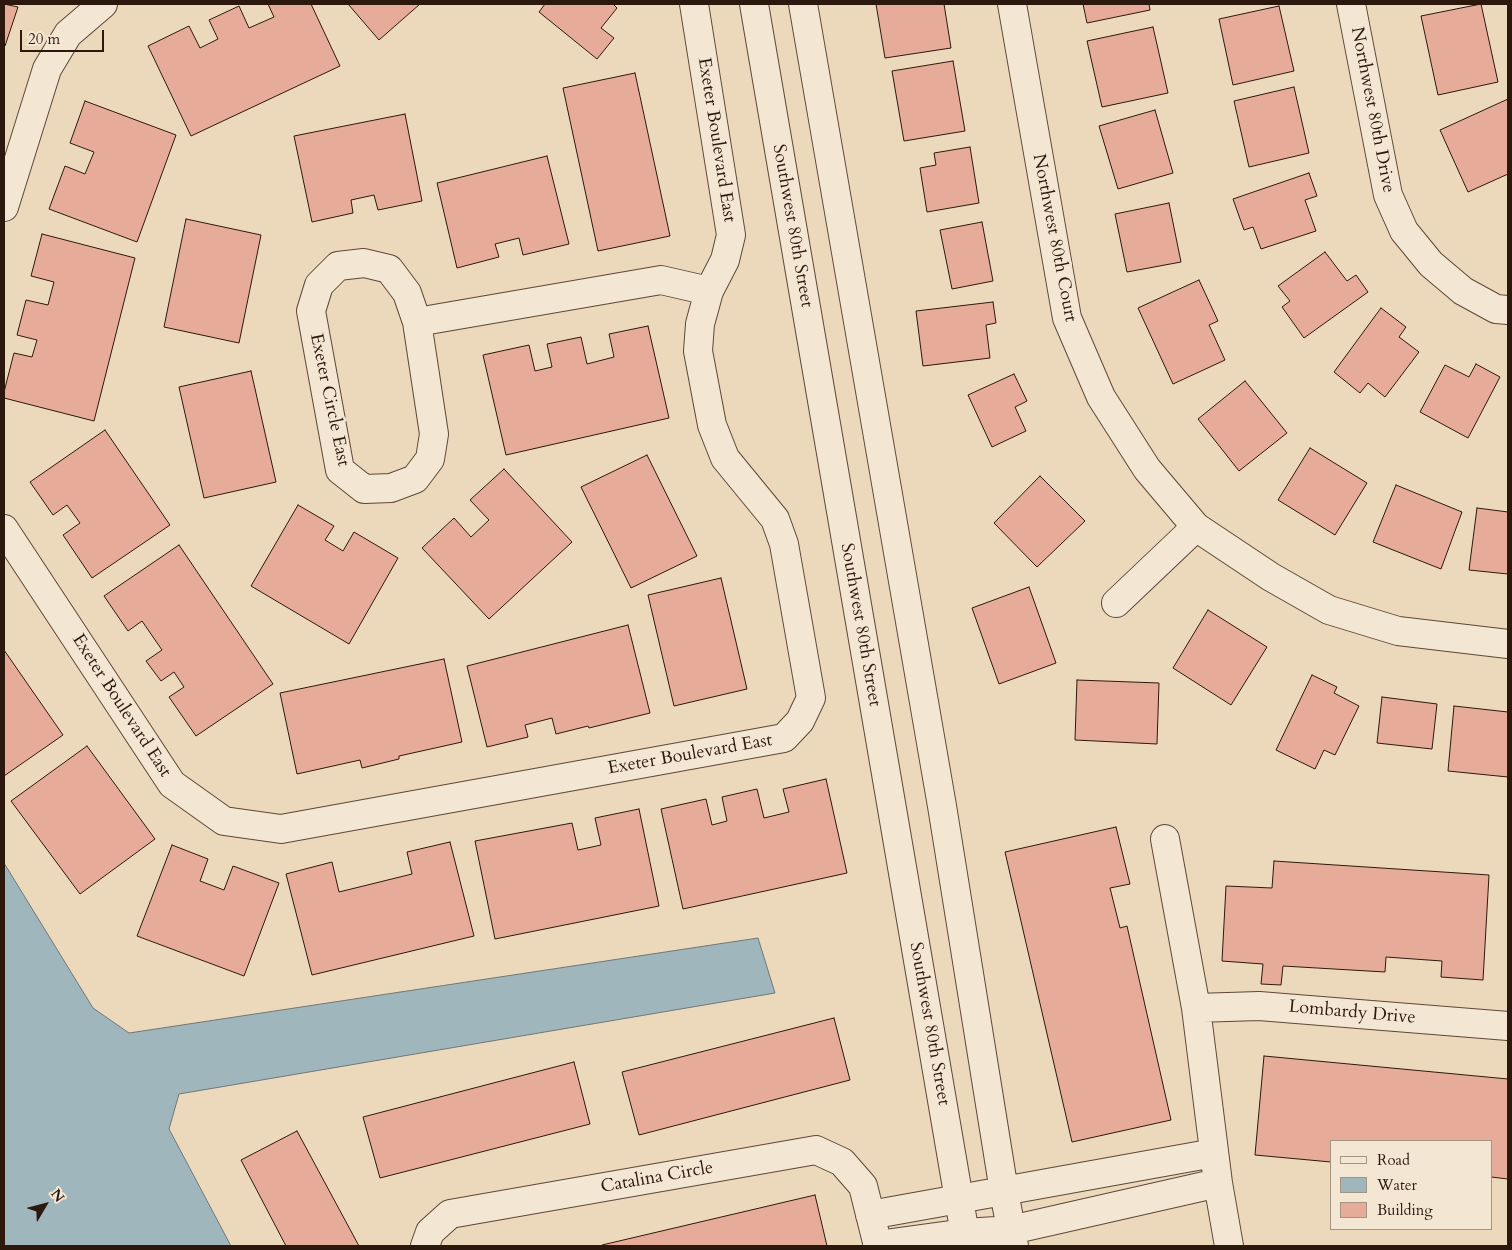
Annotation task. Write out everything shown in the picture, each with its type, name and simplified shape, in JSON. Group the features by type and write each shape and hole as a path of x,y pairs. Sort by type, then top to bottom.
{"street":[{"path":"4,207 47,69 68,34 103,4"},
{"name":"Exeter Boulevard East","path":"4,529 172,784 224,821 282,829 784,738 800,721 811,698 784,544 774,520 725,458 712,425 698,351 700,324 709,291 725,260 732,235 694,4"},
{"name":"Southwest 80th Street","path":"754,4 966,1239"},
{"path":"803,4 941,796 1013,1238 1134,1201"},
{"name":"Northwest 80th Court","path":"1012,4 1067,318 1101,397 1147,470 1196,526 1271,577 1329,610 1398,631 1508,644"},
{"name":"Northwest 80th Drive","path":"1351,4 1388,195 1404,231 1431,264 1463,291 1496,309 1508,310"},
{"name":"Exeter Circle East","path":"364,263 389,269 407,293 418,322 434,434 430,459 415,480 391,488 364,489 340,470 311,312 319,285 338,266 364,263"},
{"path":"418,322 661,280 709,291"},
{"path":"1116,603 1196,526"},
{"path":"1165,839 1196,1008 1218,1183 1229,1246"},
{"name":"Lombardy Drive","path":"1196,1008 1259,1006 1508,1026"},
{"name":"Catalina Circle","path":"425,1246 430,1232 450,1214 816,1150 842,1162 862,1186 878,1246 966,1239 1013,1238"},
{"path":"870,1215 1214,1153"},
{"path":"1128,1169 1134,1201 1138,1208 1144,1212 1152,1213 1175,1210 1189,1203 1218,1183"}],"water":[{"path":"4,863 93,1008 129,1033 758,938 775,993 179,1094 169,1129 231,1246 4,1246"}],"building":[{"path":"4,4 18,7 5,46 4,45"},
{"path":"268,4 311,4 340,66 191,136 148,46 189,26 200,48 218,39 209,20 239,6 249,28 274,17"},
{"path":"348,4 420,4 379,40"},
{"path":"545,4 613,4 617,8 601,28 614,38 597,59 539,12"},
{"path":"876,4 944,4 951,48 885,58"},
{"path":"1083,4 1149,4 1150,10 1087,23"},
{"path":"1481,4 1498,82 1438,95 1421,16"},
{"path":"1279,6 1294,71 1233,85 1219,19"},
{"path":"1153,27 1168,93 1102,107 1087,41"},
{"path":"953,61 965,131 904,141 892,71"},
{"path":"635,73 670,236 598,251 563,88"},
{"path":"1294,87 1309,153 1249,167 1234,101"},
{"path":"1508,99 1508,174 1468,192 1440,130"},
{"path":"85,101 176,135 137,242 49,209 65,166 85,174 94,152 70,143"},
{"path":"1155,110 1173,173 1118,189 1099,126"},
{"path":"405,114 422,201 378,210 374,195 351,200 353,213 312,222 294,136"},
{"path":"970,147 979,203 927,212 920,168 936,165 934,153"},
{"path":"547,156 569,244 523,255 519,238 495,244 499,257 457,268 437,183"},
{"path":"1309,173 1317,196 1305,200 1316,231 1261,249 1253,227 1244,230 1233,199"},
{"path":"1169,203 1181,262 1127,272 1115,214"},
{"path":"186,219 261,235 239,343 164,327"},
{"path":"982,222 993,281 952,289 940,230"},
{"path":"42,234 135,258 94,421 4,398 14,353 32,357 37,340 17,335 26,300 48,305 54,282 31,276"},
{"path":"1325,252 1347,281 1356,275 1368,292 1304,338 1282,307 1290,301 1278,286"},
{"path":"1199,280 1218,321 1209,325 1225,360 1173,384 1138,308"},
{"path":"993,302 996,323 986,325 990,358 923,366 916,311"},
{"path":"1381,308 1406,327 1399,337 1419,352 1385,397 1368,383 1360,393 1334,372"},
{"path":"648,326 669,418 506,455 483,355 529,345 535,371 552,367 547,344 581,337 587,364 614,357 609,334"},
{"path":"1476,364 1500,377 1468,438 1420,412 1445,365 1469,377"},
{"path":"251,371 276,482 204,498 179,387"},
{"path":"1014,374 1027,401 1015,407 1026,431 992,447 968,395"},
{"path":"1245,381 1287,433 1239,471 1198,419"},
{"path":"105,430 170,525 92,578 63,535 80,523 67,505 53,515 30,482"},
{"path":"1310,448 1367,483 1335,535 1278,500"},
{"path":"647,455 697,556 631,588 581,487"},
{"path":"504,469 572,542 489,619 422,548 454,518 471,537 489,520 470,500"},
{"path":"1040,476 1085,521 1037,567 994,523"},
{"path":"1396,485 1462,512 1441,569 1373,542"},
{"path":"298,505 334,526 325,540 343,551 354,532 398,558 349,644 251,586"},
{"path":"1477,508 1508,512 1508,574 1469,570"},
{"path":"179,545 273,684 196,736 169,697 184,687 174,672 161,681 146,661 162,650 142,621 128,631 104,596"},
{"path":"721,578 747,689 674,706 648,595"},
{"path":"1029,587 1056,663 999,684 972,608"},
{"path":"1208,610 1267,647 1231,705 1173,668"},
{"path":"628,625 650,713 556,734 552,718 525,725 528,737 487,747 467,666"},
{"path":"4,650 63,735 4,776"},
{"path":"444,659 462,742 399,756 399,759 362,768 360,760 297,774 280,693"},
{"path":"1312,675 1337,687 1334,693 1359,706 1335,755 1324,750 1315,769 1276,750"},
{"path":"1077,680 1159,683 1157,744 1075,740"},
{"path":"1382,697 1437,704 1432,749 1377,743"},
{"path":"1454,706 1508,712 1508,777 1448,771"},
{"path":"87,746 155,839 80,894 11,801"},
{"path":"826,779 847,873 683,909 661,809 706,799 712,825 727,821 722,797 757,789 764,818 789,812 783,789"},
{"path":"639,809 659,906 495,939 475,841 572,823 578,850 601,845 595,818"},
{"path":"1116,827 1130,884 1110,888 1120,928 1127,926 1171,1120 1072,1142 1005,852"},
{"path":"450,842 474,936 312,975 286,874 332,862 339,892 412,874 407,852"},
{"path":"172,845 208,859 200,881 224,890 233,866 279,883 244,976 137,936"},
{"path":"1274,861 1489,875 1483,980 1441,977 1442,961 1386,957 1385,972 1283,966 1281,985 1261,984 1263,964 1222,961 1226,886 1272,888"},
{"path":"834,1018 850,1080 639,1135 622,1072"},
{"path":"1264,1056 1508,1079 1508,1179 1492,1177 1492,1140 1330,1140 1330,1162 1255,1155"},
{"path":"574,1062 590,1124 380,1178 363,1117"},
{"path":"297,1131 359,1246 286,1246 241,1160"},
{"path":"815,1195 827,1246 602,1246 602,1245"}]}
